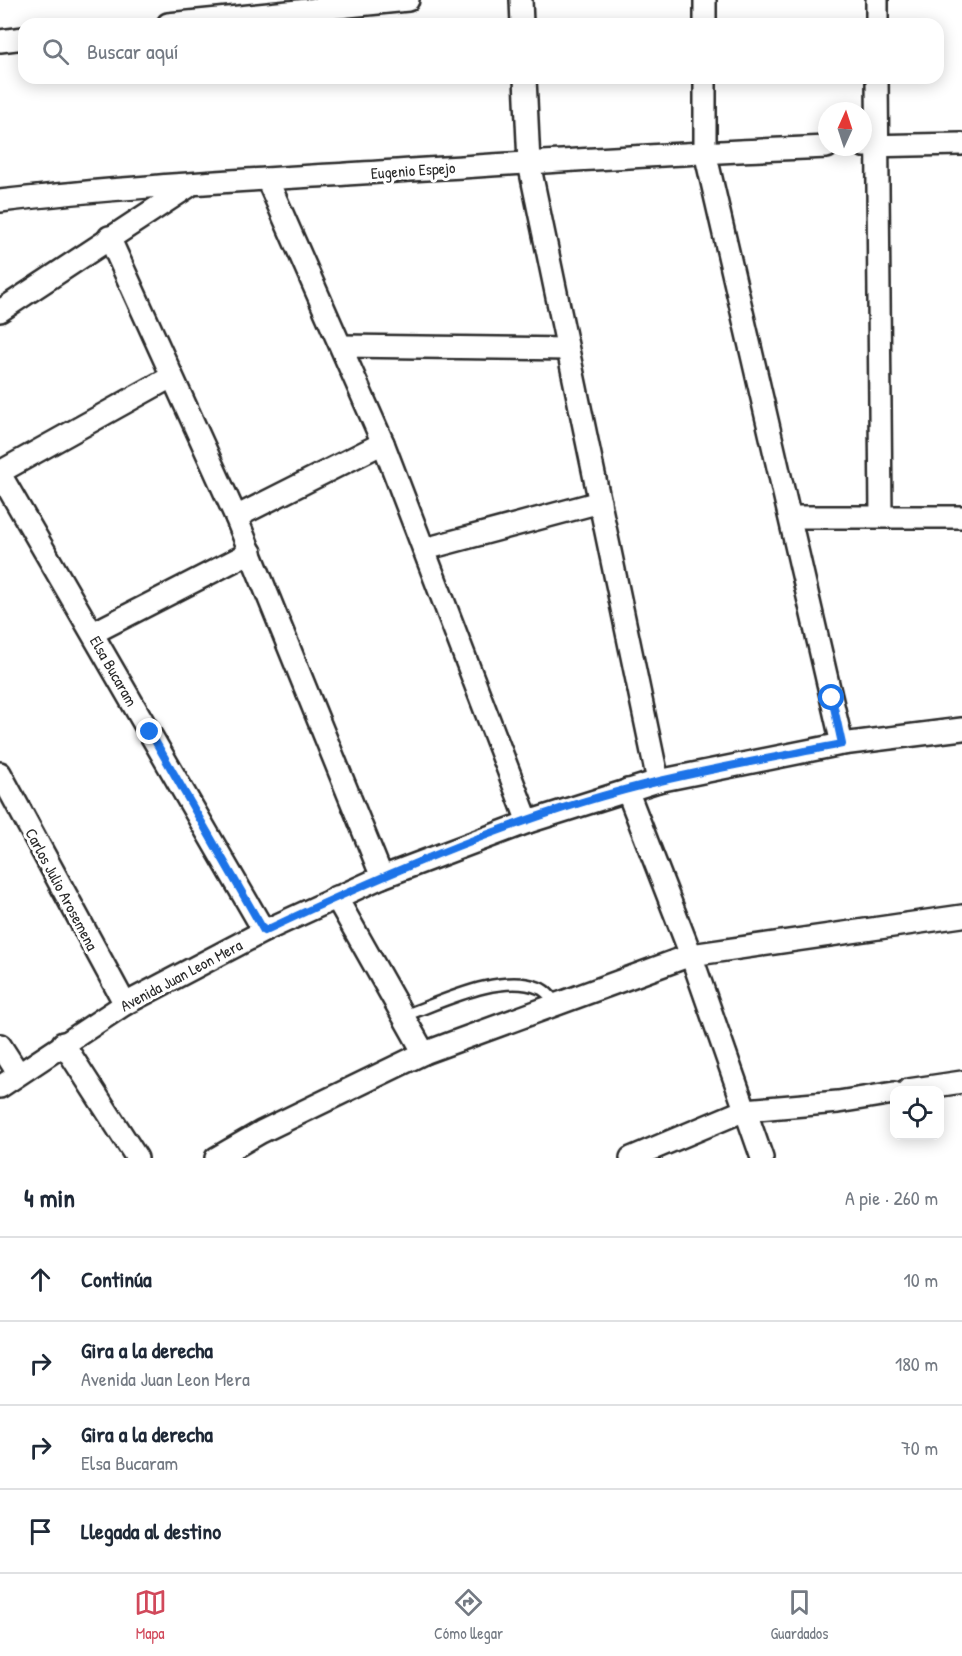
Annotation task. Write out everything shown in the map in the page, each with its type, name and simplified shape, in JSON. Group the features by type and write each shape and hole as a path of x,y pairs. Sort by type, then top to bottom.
{"street":[{"path":"228,18 408,0"},
{"path":"521,0 522,18"},
{"path":"705,0 705,18"},
{"path":"877,0 877,18"},
{"path":"0,41 18,39"},
{"path":"525,84 529,163 658,781"},
{"path":"705,84 705,152 842,744"},
{"path":"872,126 876,84"},
{"path":"872,145 962,144"},
{"name":"Eugenio Espejo","path":"0,201 267,179 705,152 818,147"},
{"path":"870,156 881,516"},
{"path":"267,179 383,443 528,822"},
{"path":"0,311 191,185"},
{"path":"109,237 236,517 382,877"},
{"path":"342,346 567,349"},
{"path":"0,473 171,377"},
{"path":"236,517 383,443"},
{"name":"Elsa Bucaram","path":"0,473 264,931"},
{"path":"425,549 600,502"},
{"path":"790,517 962,517"},
{"path":"93,633 250,552"},
{"name":"Avenida Juan Leon Mera","path":"0,1087 63,1043 125,1004 264,931 382,877 528,822 658,781 842,744 962,729"},
{"name":"Carlos Julio Arosemena","path":"0,773 125,1004"},
{"path":"627,790 691,955 762,1158"},
{"path":"336,897 424,1053"},
{"path":"216,1158 261,1132 424,1053 691,955 962,916"},
{"path":"63,1043 137,1158"},
{"path":"0,1045 18,1073"},
{"path":"935,1086 962,1082"},
{"path":"631,1158 745,1110 838,1102 890,1094"}],"lane":[{"path":"403,1016 486,987 506,984 541,988 557,1003"}],"route":[{"path":"150,732 264,931 382,877 596,799 658,781 842,744 832,698"}]}
